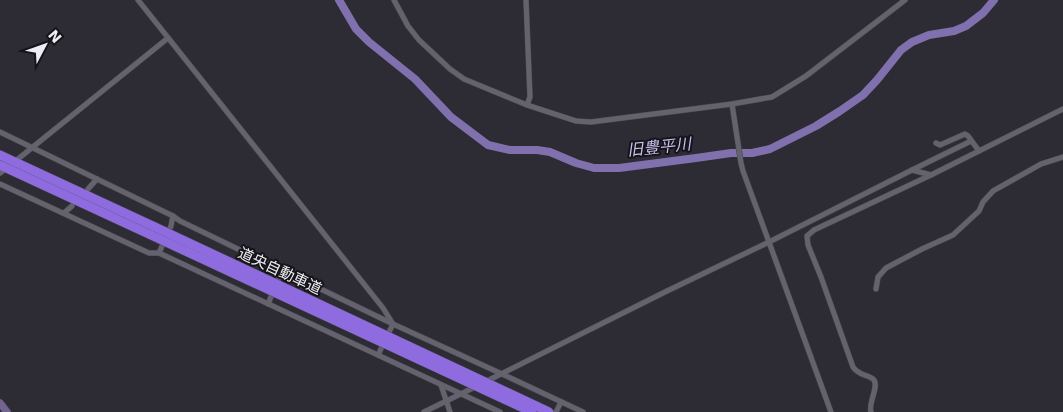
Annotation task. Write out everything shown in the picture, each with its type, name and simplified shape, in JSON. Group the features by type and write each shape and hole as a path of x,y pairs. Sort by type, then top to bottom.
{"highway":[{"name":"道央自動車道","path":"0,155 153,231 532,412"},
{"name":"道央自動車道","path":"1,169 153,231 549,412"}],"main road":[{"path":"0,403 7,412"}],"street":[{"path":"138,0 393,324"},
{"path":"394,0 408,26 419,40 450,69 464,79 527,105 576,121 591,122 772,97 806,76 904,0"},
{"path":"526,0 530,97 527,105"},
{"path":"18,159 168,38"},
{"path":"732,104 741,163 832,412"},
{"path":"870,412 869,407 875,383 871,378 859,374 853,368 825,286 808,245 807,236 814,230 884,198 1063,109"},
{"path":"0,132 393,324 583,412"},
{"path":"936,143 940,145 962,134 968,136 979,151"},
{"path":"424,412 971,141"},
{"path":"876,289 878,278 886,268 953,235 979,211 983,202 993,191 1041,164 1063,157"},
{"path":"912,170 931,175"},
{"path":"88,189 97,180"},
{"path":"0,184 149,253 159,253 500,412"},
{"path":"881,185 886,194 884,198"},
{"path":"64,214 72,206"},
{"path":"159,253 171,226 173,216"},
{"path":"268,304 282,270"},
{"path":"378,355 393,324"},
{"path":"441,385 450,412"},
{"path":"556,412 561,402"}],"waterway":[{"name":"旧豊平川","path":"339,0 356,29 369,42 415,79 451,117 488,145 510,150 550,152 594,168 619,168 731,153 752,153 770,149 816,126 863,95 901,50 912,42 929,35 954,31 966,26 983,13 994,0"}]}
